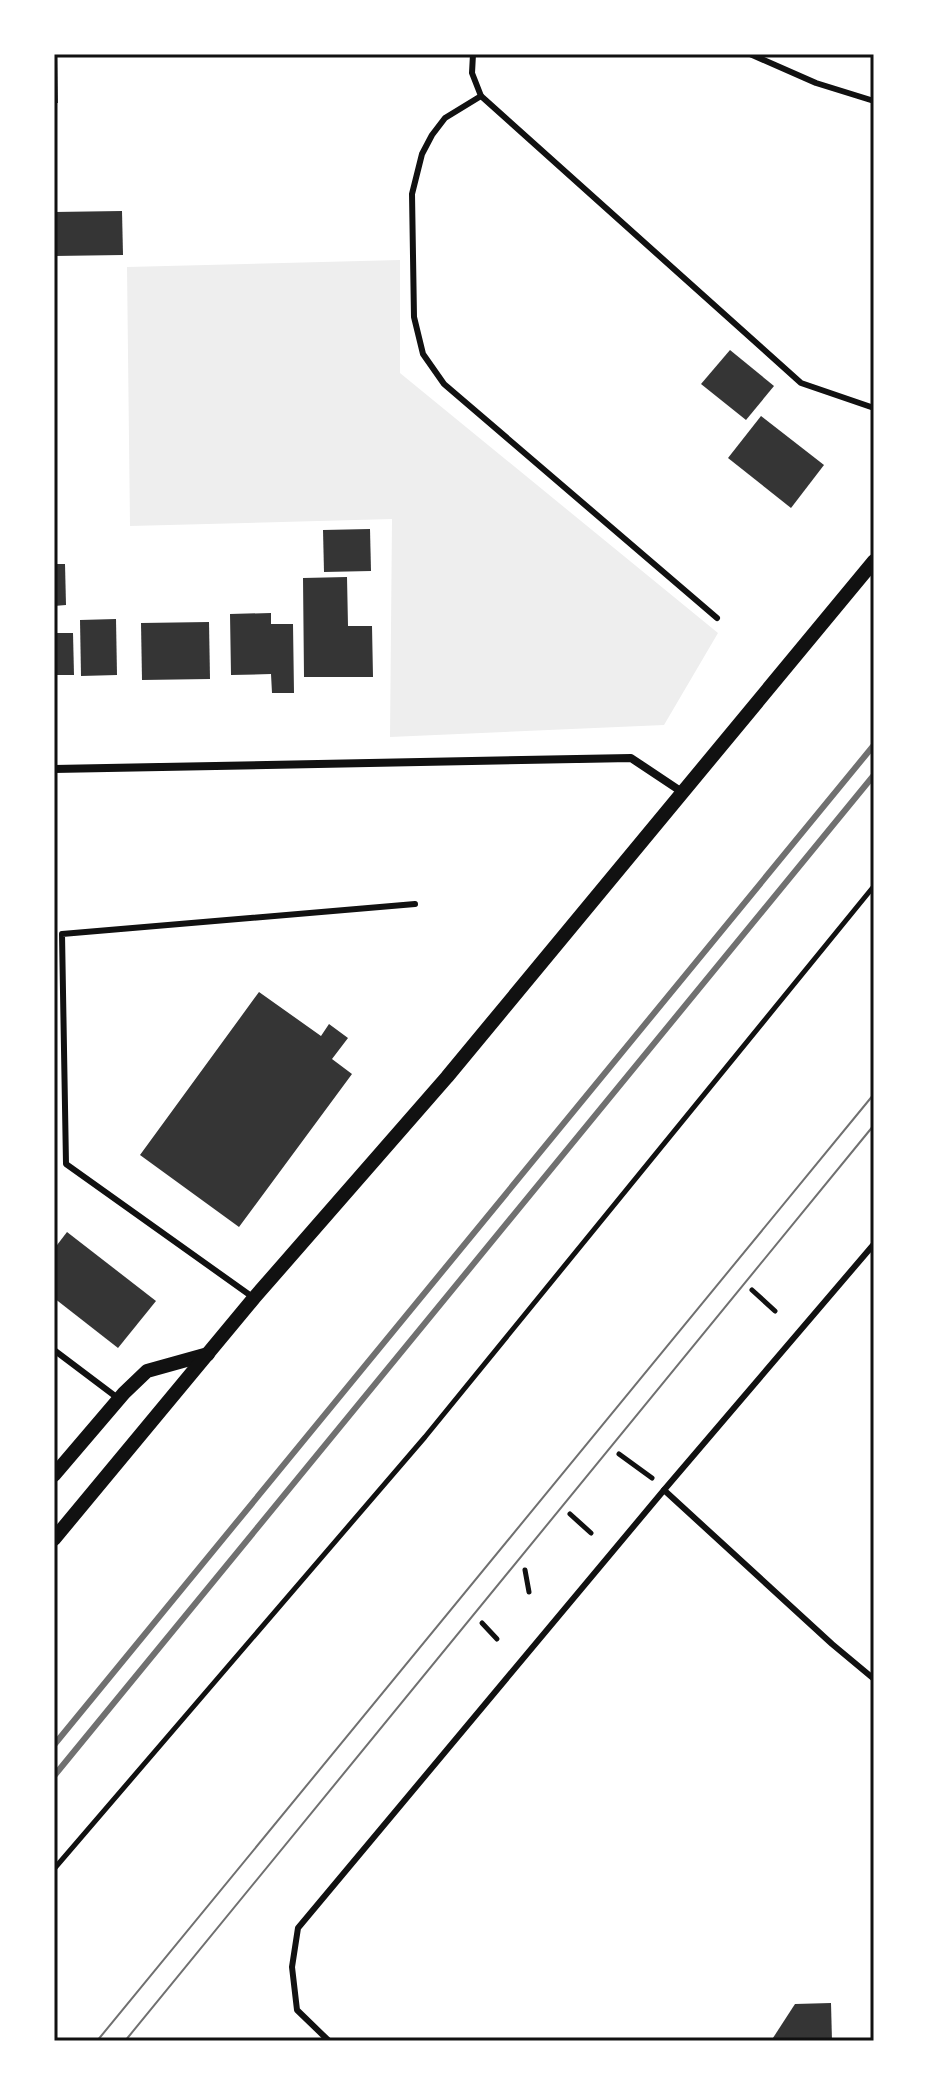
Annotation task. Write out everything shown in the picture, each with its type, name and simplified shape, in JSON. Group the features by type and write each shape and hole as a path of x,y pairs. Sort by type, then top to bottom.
{"street":[{"path":"54,1539 254,1298 447,1077 874,561"},
{"path":"54,769 631,758 682,792"},
{"path":"54,1475 147,1371 208,1354"}],"lane":[{"path":"473,54 472,73 481,96 801,383 874,408"},
{"path":"750,54 816,83 874,101"},
{"path":"481,96 445,118 422,154 416,173 412,194 414,317 423,354 444,384 717,618"},
{"path":"254,1298 66,1164 62,934 415,904"},
{"path":"329,2041 297,2010 292,1967 298,1928 874,1244"},
{"path":"54,1350 119,1399"},
{"path":"664,1490 874,1679"}],"path":[{"path":"54,1869 425,1437 874,886"},
{"path":"752,1290 775,1311"},
{"path":"619,1454 653,1479"},
{"path":"570,1514 591,1533"},
{"path":"525,1570 529,1592"},
{"path":"482,1623 497,1639"}],"shaded area":[{"path":"400,260 400,373 718,633 664,725 390,737 392,519 130,526 127,267"}],"building":[{"path":"54,54 57,54 58,103 54,103"},
{"path":"122,211 123,255 54,256 54,212"},
{"path":"730,350 774,386 746,420 701,384"},
{"path":"761,416 824,465 791,508 728,458"},
{"path":"370,529 371,571 324,572 323,530"},
{"path":"54,564 65,564 66,605 54,606"},
{"path":"347,577 348,626 372,626 373,677 304,677 303,578"},
{"path":"271,613 271,624 293,624 294,693 272,693 271,674 231,675 230,614"},
{"path":"116,619 117,675 81,676 80,620"},
{"path":"209,622 210,679 142,680 141,623"},
{"path":"54,633 73,633 74,675 54,675"},
{"path":"259,992 321,1036 329,1024 348,1038 332,1059 352,1074 239,1227 140,1155"},
{"path":"67,1232 156,1301 118,1348 54,1298 54,1249"},
{"path":"831,2003 832,2041 771,2041 795,2004"}],"tram line":[{"path":"97,2041 874,1094"},
{"path":"125,2041 874,1125"}],"railway":[{"path":"54,1745 874,745"},
{"path":"54,1776 874,775"}]}
